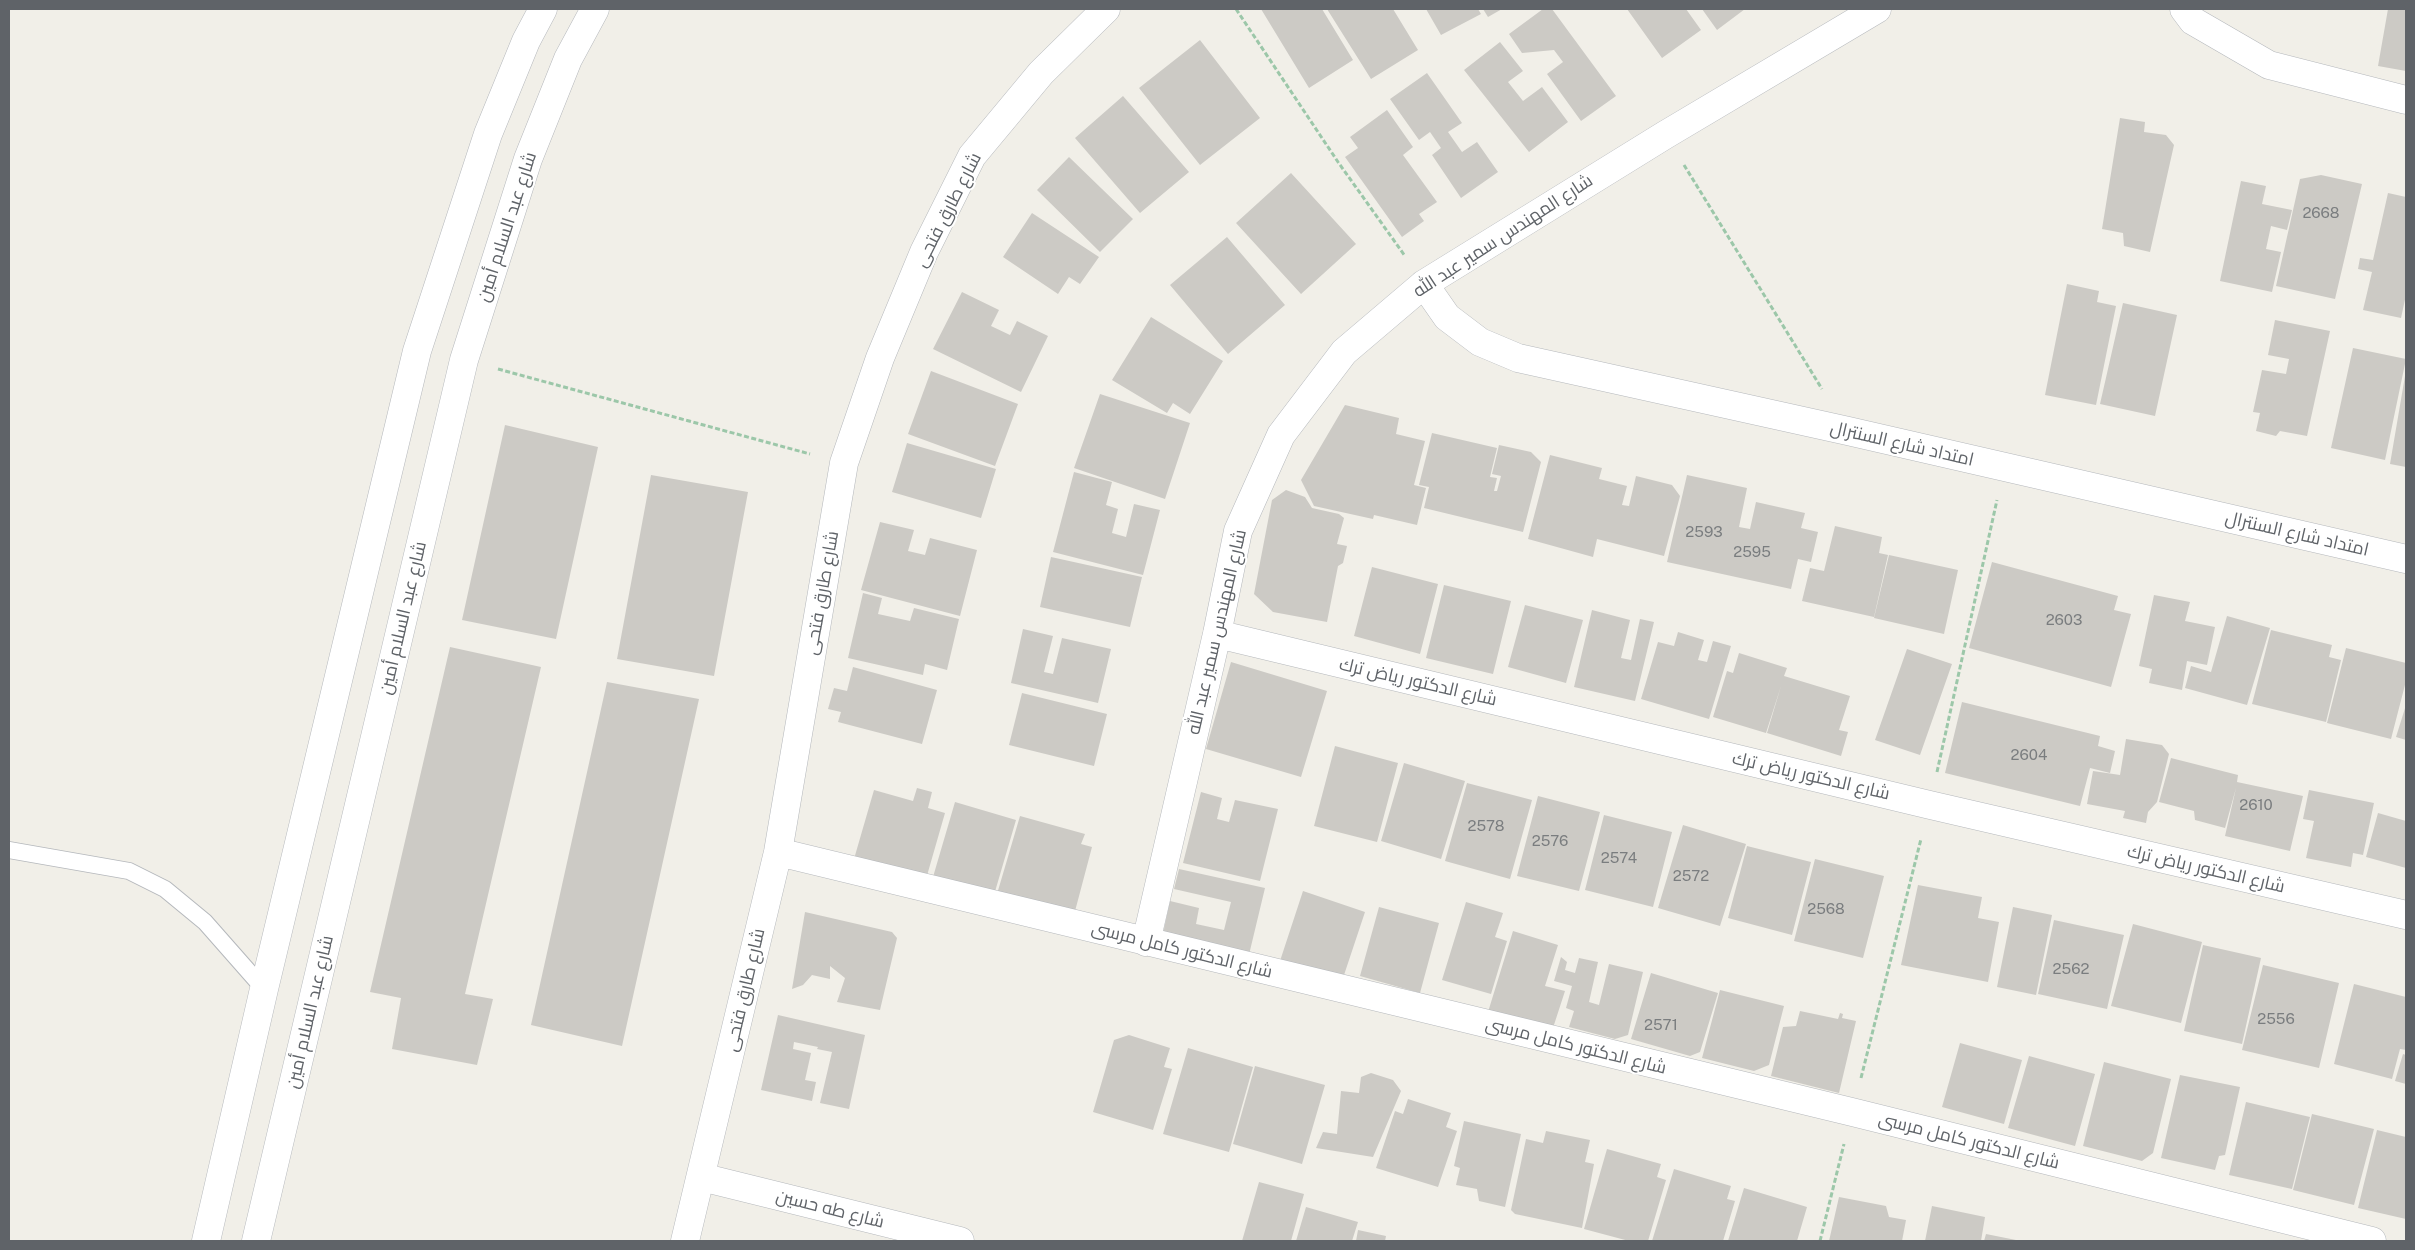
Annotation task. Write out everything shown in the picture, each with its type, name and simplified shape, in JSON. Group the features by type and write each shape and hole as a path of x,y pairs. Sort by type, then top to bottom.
{"street":[{"path":"206,1241 417,351 488,134 526,41 543,9"},
{"name":"شارع عبد السلام أمين","path":"256,1241 464,360 528,159 568,60 595,9"},
{"name":"شارع طارق فتحى","path":"685,1241 778,852 844,463 880,358 924,252 972,156 1041,73 1106,9"},
{"name":"شارع المهندس سمير عبد الله","path":"1146,942 1217,634 1238,531 1281,435 1344,352 1424,284 1665,134 1877,9"},
{"path":"2184,9 2194,21 2269,65 2406,100"},
{"name":"امتداد شارع السنترال","path":"1424,284 1447,317 1480,342 1518,358 1848,430 2406,559"},
{"name":"شارع الدكتور رياض ترك","path":"1217,634 1930,805 2406,916"},
{"name":"شارع الدكتور كامل مرسى","path":"778,852 1852,1112 2372,1241"},
{"name":"شارع طه حسين","path":"701,1178 960,1241"}],"lane":[{"path":"9,850 129,871 165,889 205,922 264,990"}],"path":[{"path":"1236,9 1338,162 1424,284"},
{"path":"1665,134 1848,430"},
{"path":"464,360 844,463"},
{"path":"1820,1241 1930,805 2004,467"}],"building":[{"path":"1261,9 1322,9 1353,60 1309,88"},
{"path":"1327,9 1393,9 1418,50 1371,79"},
{"path":"1426,9 1478,9 1481,14 1441,35"},
{"path":"1483,9 1502,9 1488,17"},
{"path":"1543,9 1552,9 1616,96 1581,121 1547,74 1563,62 1554,50 1522,53 1509,34"},
{"path":"1627,9 1686,9 1701,30 1662,58"},
{"path":"1702,9 1745,9 1717,30"},
{"path":"2388,9 2406,9 2406,71 2378,66"},
{"path":"1200,40 1260,118 1200,165 1139,88"},
{"path":"1500,42 1523,71 1508,82 1523,101 1542,87 1568,122 1529,152 1464,70"},
{"path":"1427,73 1462,123 1448,132 1462,152 1477,142 1498,172 1461,198 1432,155 1441,148 1430,132 1419,140 1390,99"},
{"path":"1123,96 1189,172 1140,213 1075,138"},
{"path":"1387,110 1413,147 1403,155 1437,202 1419,214 1424,221 1402,237 1345,157 1358,148 1350,137"},
{"path":"2120,118 2145,122 2144,132 2166,135 2174,145 2150,252 2124,246 2123,233 2102,229"},
{"path":"1069,157 1133,219 1100,252 1037,190"},
{"path":"1291,173 1356,244 1301,294 1236,223"},
{"path":"2321,175 2362,184 2335,299 2276,286 2300,179"},
{"path":"2241,181 2266,186 2262,204 2292,210 2287,230 2271,226 2266,249 2281,252 2272,292 2220,281"},
{"path":"2388,193 2406,197 2406,295 2401,318 2363,310 2372,272 2358,269 2360,258 2373,260"},
{"path":"1032,213 1099,257 1080,284 1069,277 1058,294 1003,257"},
{"path":"1227,237 1285,305 1228,354 1170,285"},
{"path":"2067,284 2099,291 2097,302 2116,306 2096,405 2045,395"},
{"path":"962,292 999,310 991,326 1010,335 1017,321 1048,336 1021,392 933,349"},
{"path":"2123,303 2177,315 2155,416 2100,404"},
{"path":"1151,317 1223,361 1190,414 1173,403 1167,413 1112,380"},
{"path":"2275,320 2330,331 2307,436 2280,431 2276,436 2256,431 2260,413 2253,412 2262,370 2286,374 2289,359 2268,355"},
{"path":"2353,348 2406,359 2385,460 2331,448"},
{"path":"931,371 1018,404 995,466 908,434"},
{"path":"2406,376 2406,467 2390,464"},
{"path":"1100,394 1190,423 1165,499 1074,468"},
{"path":"1345,405 1399,418 1396,434 1425,441 1414,485 1426,488 1417,525 1374,515 1373,519 1314,506 1301,480"},
{"path":"505,425 598,447 556,639 462,620"},
{"path":"1432,433 1497,448 1490,477 1497,478 1494,491 1497,491 1501,476 1492,474 1499,445 1531,452 1541,462 1523,532 1424,508 1429,487 1419,485"},
{"path":"907,443 996,469 981,518 892,492"},
{"path":"1550,455 1602,468 1599,479 1627,486 1622,505 1629,506 1636,476 1672,485 1680,496 1664,556 1597,539 1593,557 1528,539"},
{"path":"1074,472 1112,482 1106,505 1118,509 1112,533 1126,537 1134,504 1160,510 1143,575 1053,552"},
{"path":"651,475 748,492 714,676 617,659"},
{"path":"1687,475 1747,488 1739,527 1750,529 1756,502 1805,513 1801,528 1818,532 1811,562 1798,559 1791,589 1667,562"},
{"path":"1286,490 1305,497 1312,508 1339,514 1344,518 1337,544 1347,546 1343,563 1338,566 1327,622 1273,612 1254,594 1272,500"},
{"path":"880,522 914,530 908,551 925,555 930,538 977,550 960,616 861,590"},
{"path":"1835,526 1882,537 1879,553 1888,555 1874,617 1802,601 1810,568 1824,571"},
{"path":"1889,555 1958,570 1944,634 1874,618"},
{"path":"1051,557 1142,577 1130,627 1040,607"},
{"path":"1992,562 2118,596 2114,610 2131,614 2111,687 1969,648"},
{"path":"1372,567 1438,584 1420,654 1354,636"},
{"path":"1444,585 1511,601 1493,674 1426,658"},
{"path":"863,593 882,598 878,614 910,621 914,608 959,619 947,670 925,664 923,675 848,658"},
{"path":"2154,595 2190,602 2185,621 2215,627 2207,665 2187,661 2182,690 2149,683 2152,669 2139,666"},
{"path":"1525,605 1583,620 1566,683 1508,667"},
{"path":"1592,610 1630,620 1621,658 1631,660 1640,619 1654,622 1635,701 1574,687"},
{"path":"2227,616 2270,628 2247,705 2185,688 2191,666 2211,672"},
{"path":"1023,629 1053,636 1044,672 1053,674 1062,638 1111,649 1098,703 1011,683"},
{"path":"2271,630 2332,645 2329,657 2341,660 2326,722 2252,704"},
{"path":"1678,632 1704,640 1698,660 1707,662 1713,641 1731,646 1709,719 1641,699 1658,642 1674,646"},
{"path":"450,647 541,667 465,994 493,999 477,1065 392,1049 401,998 370,992"},
{"path":"2346,648 2406,663 2406,681 2391,739 2327,723"},
{"path":"1907,649 1952,664 1920,755 1875,740"},
{"path":"1739,653 1787,668 1784,676 1850,696 1839,730 1848,732 1841,756 1767,733 1781,686 1766,733 1713,717 1727,671 1733,673"},
{"path":"1231,662 1327,691 1301,777 1206,749"},
{"path":"853,667 937,690 922,744 838,722 841,712 828,709 834,688 847,691"},
{"path":"607,682 699,699 622,1046 531,1025"},
{"path":"1022,693 1107,714 1094,766 1009,745"},
{"path":"1962,702 2100,736 2098,746 2115,751 2110,773 2090,768 2080,806 1945,773"},
{"path":"2406,705 2406,740 2396,737"},
{"path":"2126,739 2162,745 2169,754 2157,802 2148,812 2146,823 2123,818 2125,811 2087,804 2093,771 2120,775"},
{"path":"1335,746 1398,763 1377,842 1314,826"},
{"path":"2171,758 2238,775 2237,782 2303,796 2290,851 2225,836 2236,788 2225,828 2195,820 2194,811 2159,802"},
{"path":"1404,763 1465,781 1441,859 1381,841"},
{"path":"1467,783 1532,800 1510,879 1445,861"},
{"path":"917,788 932,792 928,808 945,813 926,879 854,859 874,790 913,801"},
{"path":"2309,790 2374,803 2363,855 2353,853 2351,867 2306,858 2314,821 2303,819"},
{"path":"1201,792 1222,798 1217,819 1229,822 1235,800 1278,809 1260,881 1183,863"},
{"path":"1538,796 1600,812 1579,891 1517,876"},
{"path":"955,802 1016,820 994,895 933,877"},
{"path":"2378,813 2406,821 2406,868 2366,857"},
{"path":"1604,815 1672,832 1653,907 1585,890"},
{"path":"1020,816 1085,834 1081,844 1092,847 1074,915 997,894"},
{"path":"1683,825 1746,844 1720,926 1658,908"},
{"path":"1747,846 1811,862 1792,935 1728,918"},
{"path":"1815,859 1884,876 1863,958 1794,941"},
{"path":"1179,869 1265,888 1247,963 1161,943 1170,901 1199,908 1196,924 1224,930 1231,902 1174,889"},
{"path":"1918,885 1982,897 1978,918 1999,922 1988,982 1901,965"},
{"path":"1303,891 1365,912 1342,981 1280,961"},
{"path":"1466,902 1503,913 1495,937 1507,941 1491,994 1442,980"},
{"path":"1379,907 1439,923 1420,993 1360,976"},
{"path":"2013,907 2052,915 2036,995 1997,987"},
{"path":"805,912 892,932 897,938 880,1010 837,1002 845,978 830,966 830,979 812,975 803,985 792,989"},
{"path":"2054,920 2124,935 2107,1009 2038,994"},
{"path":"2133,924 2202,942 2181,1023 2111,1006"},
{"path":"1513,931 1558,945 1545,986 1565,991 1552,1031 1488,1012"},
{"path":"2203,945 2261,958 2242,1044 2184,1031"},
{"path":"1561,957 1567,962 1565,970 1575,973 1579,958 1598,962 1589,1002 1599,1005 1609,964 1643,972 1628,1035 1615,1039 1569,1027 1574,1011 1566,1008 1572,986 1554,981"},
{"path":"2263,965 2339,983 2319,1068 2242,1050"},
{"path":"1651,973 1718,993 1700,1052 1690,1056 1631,1039"},
{"path":"2354,984 2406,997 2406,1050 2400,1049 2392,1079 2334,1064"},
{"path":"1720,990 1784,1006 1769,1065 1754,1071 1702,1058"},
{"path":"1800,1011 1838,1019 1840,1013 1843,1014 1842,1018 1856,1021 1839,1093 1771,1076 1783,1027 1796,1026"},
{"path":"778,1015 865,1035 849,1109 820,1103 832,1052 817,1049 818,1047 794,1042 793,1049 811,1053 805,1080 816,1082 812,1101 761,1090"},
{"path":"1129,1035 1170,1048 1164,1067 1172,1069 1153,1130 1093,1112 1114,1040"},
{"path":"1960,1043 2022,1060 2004,1124 1942,1107"},
{"path":"1188,1048 1253,1067 1229,1152 1163,1134"},
{"path":"2403,1054 2406,1055 2406,1084 2395,1081"},
{"path":"2029,1056 2095,1074 2075,1146 2008,1128"},
{"path":"2104,1062 2171,1079 2153,1153 2142,1161 2083,1146"},
{"path":"1255,1066 1325,1085 1302,1164 1233,1144"},
{"path":"1371,1073 1393,1080 1401,1091 1373,1157 1316,1148 1323,1132 1337,1134 1341,1091 1359,1093 1361,1077"},
{"path":"2180,1075 2240,1087 2225,1155 2219,1156 2215,1170 2161,1158"},
{"path":"1408,1099 1451,1113 1446,1127 1457,1131 1438,1187 1376,1168 1395,1111 1403,1114"},
{"path":"2246,1102 2310,1117 2292,1189 2229,1175"},
{"path":"2312,1114 2374,1129 2354,1205 2293,1190"},
{"path":"1464,1121 1521,1134 1505,1207 1479,1201 1477,1189 1456,1185 1460,1168 1454,1166"},
{"path":"2377,1130 2406,1137 2406,1219 2358,1208"},
{"path":"1546,1131 1590,1140 1585,1162 1594,1164 1582,1228 1515,1214 1511,1210 1526,1139 1543,1143"},
{"path":"1607,1149 1661,1164 1657,1177 1666,1180 1648,1241 1629,1241 1584,1229"},
{"path":"1674,1169 1731,1186 1727,1199 1735,1201 1723,1241 1652,1241"},
{"path":"1259,1182 1304,1194 1291,1241 1242,1241"},
{"path":"1744,1188 1807,1207 1797,1241 1728,1241"},
{"path":"1839,1197 1886,1206 1889,1217 1906,1220 1902,1241 1829,1241"},
{"path":"1932,1206 1985,1217 1981,1241 1925,1241"},
{"path":"1306,1207 1358,1222 1352,1241 1296,1241"},
{"path":"1358,1230 1386,1236 1385,1241 1356,1241"},
{"path":"1986,1234 2016,1240 2016,1241 1984,1241"}]}
